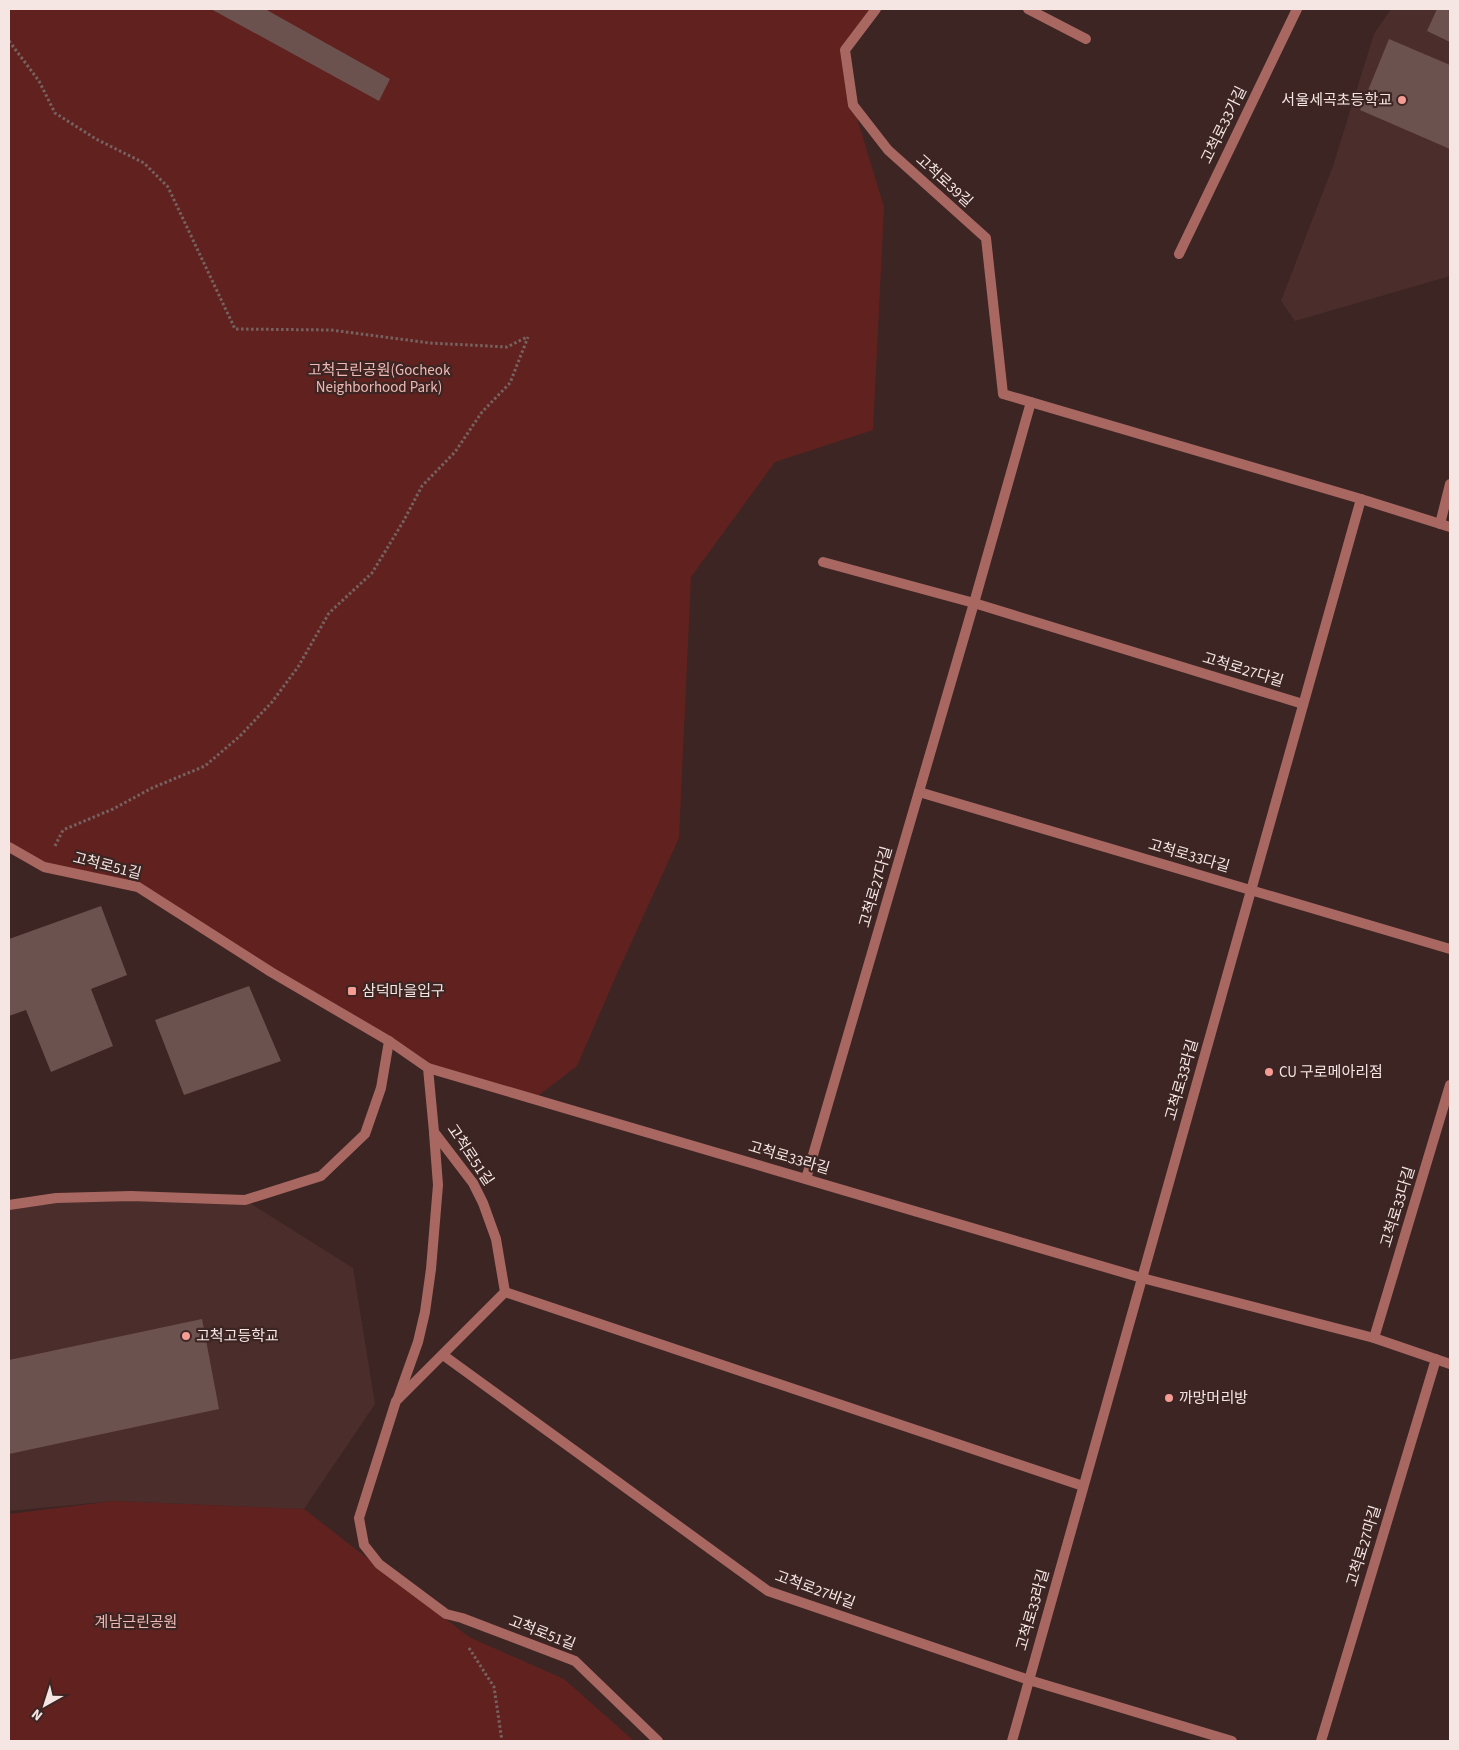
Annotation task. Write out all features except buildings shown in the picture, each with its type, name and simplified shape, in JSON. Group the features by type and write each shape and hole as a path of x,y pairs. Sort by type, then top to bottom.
{"street":[{"name":"고척로39길","path":"876,9 845,50 853,105 888,150 986,238 1003,394 1031,402"},
{"path":"1028,9 1086,40"},
{"name":"고척로33가길","path":"1179,254 1297,9"},
{"path":"1031,402 1361,499 1445,526 1450,484"},
{"name":"고척로27다길","path":"806,1179 1031,402"},
{"path":"1251,890 1361,499"},
{"name":"고척로27다길","path":"823,562 974,603 1303,704"},
{"name":"고척로33다길","path":"919,792 1450,949"},
{"name":"고척로51길","path":"9,847 44,867 138,887 271,972 389,1041 428,1068 434,1132 473,1183 483,1203 496,1239 505,1292 396,1401 359,1518 364,1545 379,1564 446,1614 462,1618 575,1661 658,1741"},
{"name":"고척로33라길","path":"1012,1741 1251,890"},
{"path":"9,1205 56,1198 131,1196 245,1200 321,1176 364,1134 381,1088 389,1041"},
{"name":"고척로33라길","path":"428,1068 1142,1278"},
{"name":"고척로33다길","path":"1374,1338 1450,1085"},
{"path":"396,1401 418,1342 425,1312 438,1185 434,1132"},
{"path":"1142,1278 1374,1338 1450,1364"},
{"path":"505,1292 1083,1486"},
{"name":"고척로27바길","path":"443,1355 768,1591 1029,1680 1232,1741"},
{"name":"고척로27마길","path":"1321,1741 1436,1359"}],"path":[{"path":"9,41 39,80 55,113 96,139 144,164 168,187 235,329 331,330 430,343 506,347 528,337 510,383 482,412 455,452 422,486 372,573 329,613 298,667 272,702 240,736 205,766 152,788 113,809 63,830 44,867"},
{"path":"446,1614 494,1687 502,1741"}],"shaded area":[{"name":"서울세곡초등학교","path":"1391,9 1450,9 1450,276 1295,321 1281,301 1333,166 1374,34"},
{"name":"고척고등학교","path":"56,1198 245,1200 353,1268 375,1404 304,1509 113,1501 9,1511 9,1205"}],"green space":[{"name":"고척근린공원(Gocheok Neighborhood Park)","path":"9,9 876,9 845,50 853,105 884,207 873,430 775,462 691,577 679,838 577,1066 534,1099 428,1068 138,887 44,867 9,847"},
{"name":"계남근린공원","path":"113,1501 304,1509 469,1637 564,1679 634,1741 9,1741 9,1514"}],"place":[{"name":"서울세곡초등학교","path":"1402,100"},
{"name":"삼덕마을입구","path":"352,991"},
{"name":"CU 구로메아리점","path":"1269,1072"},
{"name":"고척고등학교","path":"186,1336"},
{"name":"까망머리방","path":"1169,1398"}]}
